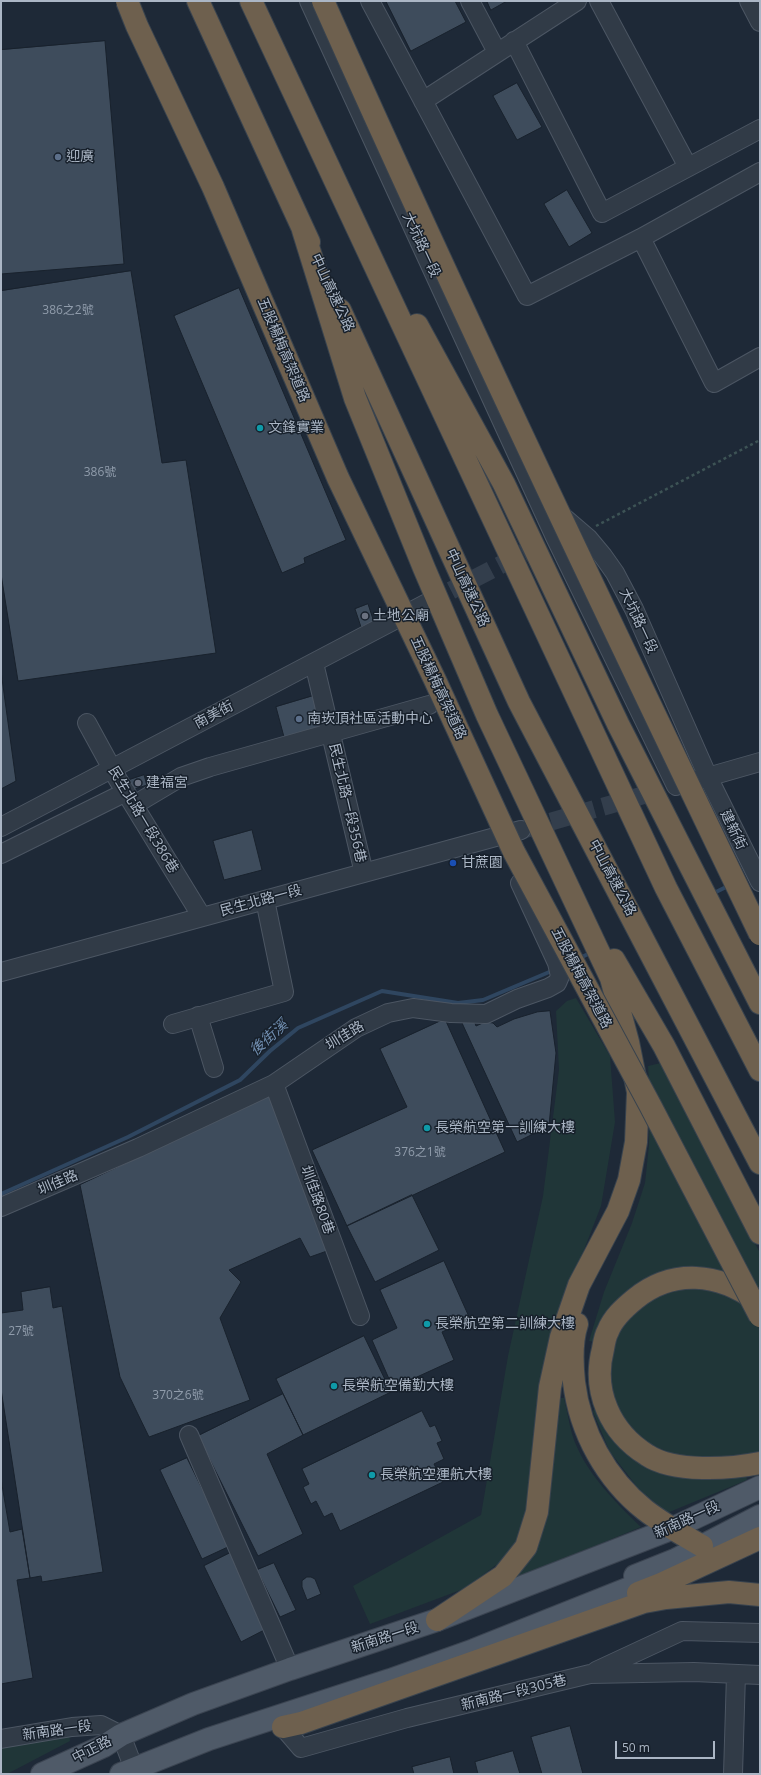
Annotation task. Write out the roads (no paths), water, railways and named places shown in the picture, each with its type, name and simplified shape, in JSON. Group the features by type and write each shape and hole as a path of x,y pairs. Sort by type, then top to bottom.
{"highway":[{"name":"五股楊梅高架道路","path":"126,1 213,187 338,478 514,852 650,1105 760,1316"},
{"name":"中山高速公路","path":"198,1 519,702 760,1163"},
{"path":"251,1 666,888 760,1070"},
{"path":"323,1 401,175 565,527 760,934"},
{"path":"311,131 504,484 618,724 758,998"},
{"path":"303,230 355,398 424,568 487,715 611,978 628,1042 638,1092 636,1142 629,1180 618,1211 579,1286 561,1336 550,1387 537,1512 526,1547 503,1576 438,1620"},
{"path":"583,917 616,962 664,1046 760,1233"},
{"path":"588,1270 582,1308 575,1329 573,1349 575,1388 585,1426 602,1462 622,1488 645,1510 671,1529 702,1546"},
{"path":"760,1304 732,1286 713,1279 698,1277 680,1278 661,1284 642,1293 623,1309 608,1331 601,1359 600,1386 605,1405 620,1432 648,1456 670,1463 696,1468 742,1467 760,1463"},
{"path":"466,1665 480,1654 661,1584 760,1538"},
{"path":"284,1727 301,1723 644,1602 666,1598 729,1592 760,1596"}],"main road":[{"name":"新南路一段","path":"121,1735 192,1704 290,1669 438,1620 671,1529 760,1487"},
{"name":"新南路一段","path":"130,1772 151,1754 226,1719 281,1703 532,1617 675,1560 760,1516"},
{"path":"130,1772 209,1739 390,1680 474,1650 637,1586 760,1532"},
{"path":"130,1772 159,1774 284,1727"},
{"name":"中正路","path":"42,1774 104,1746 121,1735"}],"street":[{"name":"大坑路一段","path":"309,1 533,489 549,540 676,786"},
{"path":"370,1 527,296 641,238 760,172"},
{"path":"470,1 497,52"},
{"path":"423,101 577,1"},
{"path":"599,1 688,167"},
{"path":"749,1 760,22"},
{"path":"514,41 602,213 760,129"},
{"path":"641,238 714,384 760,357"},
{"name":"大坑路一段","path":"533,489 579,530 604,556 615,573 634,609 708,777"},
{"path":"549,540 579,530"},
{"name":"南美街","path":"1,827 428,603"},
{"name":"民生北路一段356巷","path":"314,663 364,873"},
{"path":"1,854 181,777 210,767 430,705"},
{"name":"民生北路一段386巷","path":"87,723 130,799 202,917"},
{"path":"658,790 760,762"},
{"name":"建新街","path":"708,777 760,882"},
{"name":"民生北路一段","path":"1,972 521,830"},
{"name":"圳佳路","path":"1,1207 138,1148 274,1084 356,1028 388,1013 413,1008 451,1013 486,1014 517,999 548,988 557,983 558,969 498,836"},
{"path":"173,1024 284,992 265,900"},
{"path":"198,1016 214,1068"},
{"name":"圳佳路80巷","path":"274,1084 360,1316"},
{"path":"189,1435 290,1669"},
{"path":"590,1674 682,1631 760,1633"},
{"name":"新南路一段305巷","path":"284,1727 301,1748 407,1718 590,1674 694,1672 760,1675"},
{"path":"733,1774 736,1674"},
{"name":"新南路一段","path":"1,1739 72,1727 101,1725 121,1735"},
{"path":"121,1735 130,1772"}],"waterway":[{"name":"後街溪","path":"712,894 730,885"},
{"name":"後街溪","path":"578,959 590,953"},
{"name":"後街溪","path":"1,1194 128,1137 240,1080 270,1051 298,1028 382,991 458,1003 483,1000 554,970"}],"tunnel":[{"path":"427,603 543,543"},
{"path":"525,829 658,791"}],"place":[{"name":"迎廣","path":"58,157"},
{"name":"文鋒實業","path":"260,428"},
{"name":"土地公廟","path":"365,616"},
{"name":"南崁頂社區活動中心","path":"299,719"},
{"name":"建福宮","path":"138,783"},
{"name":"甘蔗園","path":"453,863"},
{"name":"長榮航空第一訓練大樓","path":"427,1128"},
{"name":"長榮航空第二訓練大樓","path":"427,1324"},
{"name":"長榮航空備勤大樓","path":"334,1386"},
{"name":"長榮航空運航大樓","path":"372,1475"}]}
